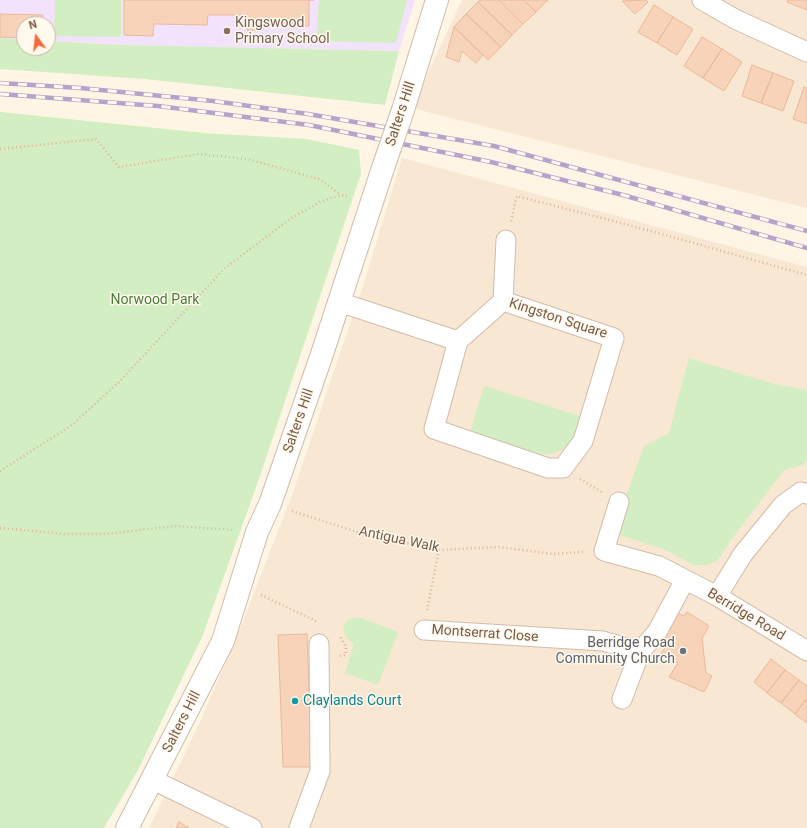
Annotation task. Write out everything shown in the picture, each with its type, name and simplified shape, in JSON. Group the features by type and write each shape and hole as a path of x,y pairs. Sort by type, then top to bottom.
{"street":[{"name":"Salters Hill","path":"127,828 153,780 223,641 257,532 270,504 339,302 371,201 403,110 437,0"},
{"path":"702,0 735,19 807,52"},
{"path":"503,301 506,240"},
{"name":"Kingston Square","path":"458,341 503,301 614,338 583,442 563,468"},
{"path":"339,302 458,341 434,429 548,468 563,468"},
{"path":"717,596 744,554 783,505 801,492 807,494"},
{"path":"619,502 604,551 659,566 685,580 657,632 640,652 622,699"},
{"name":"Berridge Road","path":"685,580 717,596 807,651"},
{"name":"Montserrat Close","path":"424,630 603,641 640,652"},
{"path":"300,828 320,771 319,644"},
{"path":"153,780 252,828"}],"path":[{"path":"0,149 96,139 119,167 198,154 247,159 319,179 341,195 371,201"},
{"path":"0,471 72,425 119,382 225,268 290,219 320,202 341,195"},
{"path":"506,240 517,196 807,275"},
{"path":"563,468 619,502"},
{"name":"Antigua Walk","path":"270,504 363,534 439,550 499,547 553,554 604,551"},
{"path":"0,528 66,534 106,534 174,526 257,532"},
{"path":"424,630 439,550"},
{"path":"240,585 323,624"},
{"path":"337,631 346,647 346,655"}],"shaded area":[{"name":"Kingswood Primary School","path":"0,0 415,0 399,51 122,45 56,41 56,16 16,16 16,39 0,38"},
{"path":"462,0 807,0 807,208 412,108"},
{"path":"402,158 807,267 807,828 149,828 200,722 242,624 292,495 365,280"}],"green space":[{"path":"55,0 121,0 121,37 56,36 56,16 55,16"},
{"path":"319,0 407,0 396,43 316,41"},
{"path":"0,38 16,39 16,56 56,56 56,41 122,45 399,51 385,105 145,79 0,69"},
{"name":"Norwood Park","path":"0,112 205,133 307,139 359,150 361,174 258,482 202,637 138,770 104,828 0,828"},
{"path":"689,358 774,384 807,390 807,460 803,465 784,470 730,541 718,560 708,565 694,565 666,550 613,533 644,446 669,433"},
{"path":"484,386 580,416 574,436 566,448 551,454 531,454 469,435"},
{"path":"354,618 361,618 398,632 378,685 345,673 354,644 346,637 343,628 347,621"}],"building":[{"path":"124,0 309,0 309,26 260,25 260,30 247,30 247,15 208,15 207,25 154,24 153,36 124,35"},
{"path":"480,0 499,0 523,24 512,35 478,2"},
{"path":"499,0 524,0 536,12 523,24"},
{"path":"524,0 548,0 536,12"},
{"path":"646,0 648,2 635,14 622,1"},
{"path":"788,0 807,0 807,10 787,2"},
{"path":"478,2 512,35 501,47 466,14"},
{"path":"654,5 673,17 657,43 638,32"},
{"path":"0,14 43,15 16,16 16,38 0,37"},
{"path":"466,14 501,47 488,60 454,27"},
{"path":"673,17 693,29 677,55 657,43"},
{"path":"454,27 483,55 476,63 462,51 459,62 446,57"},
{"path":"702,37 722,49 703,78 684,66"},
{"path":"722,49 742,62 724,91 703,78"},
{"path":"752,65 773,73 761,103 742,96"},
{"path":"773,73 794,81 783,111 761,103"},
{"path":"804,87 807,88 807,124 793,119"},
{"name":"Berridge Road Community Church","path":"675,612 684,616 687,612 709,626 702,638 706,673 712,676 704,692 669,677 678,663 661,654 665,648 657,643"},
{"name":"Claylands Court","path":"307,634 312,767 283,767 278,635"},
{"path":"771,659 785,670 767,693 754,682"},
{"path":"785,670 799,680 781,703 767,693"},
{"path":"799,680 807,686 807,698 795,714 781,703"},
{"path":"807,698 807,723 795,714"},
{"path":"179,822 189,828 176,828"}],"railway":[{"path":"0,83 80,88 213,101 308,114 494,146 807,231"},
{"path":"0,94 158,106 309,125 491,162 623,195 807,248"}],"place":[{"name":"Kingswood Primary School","path":"227,31"},
{"name":"Berridge Road Community Church","path":"683,651"},
{"name":"Claylands Court","path":"295,701"}]}
